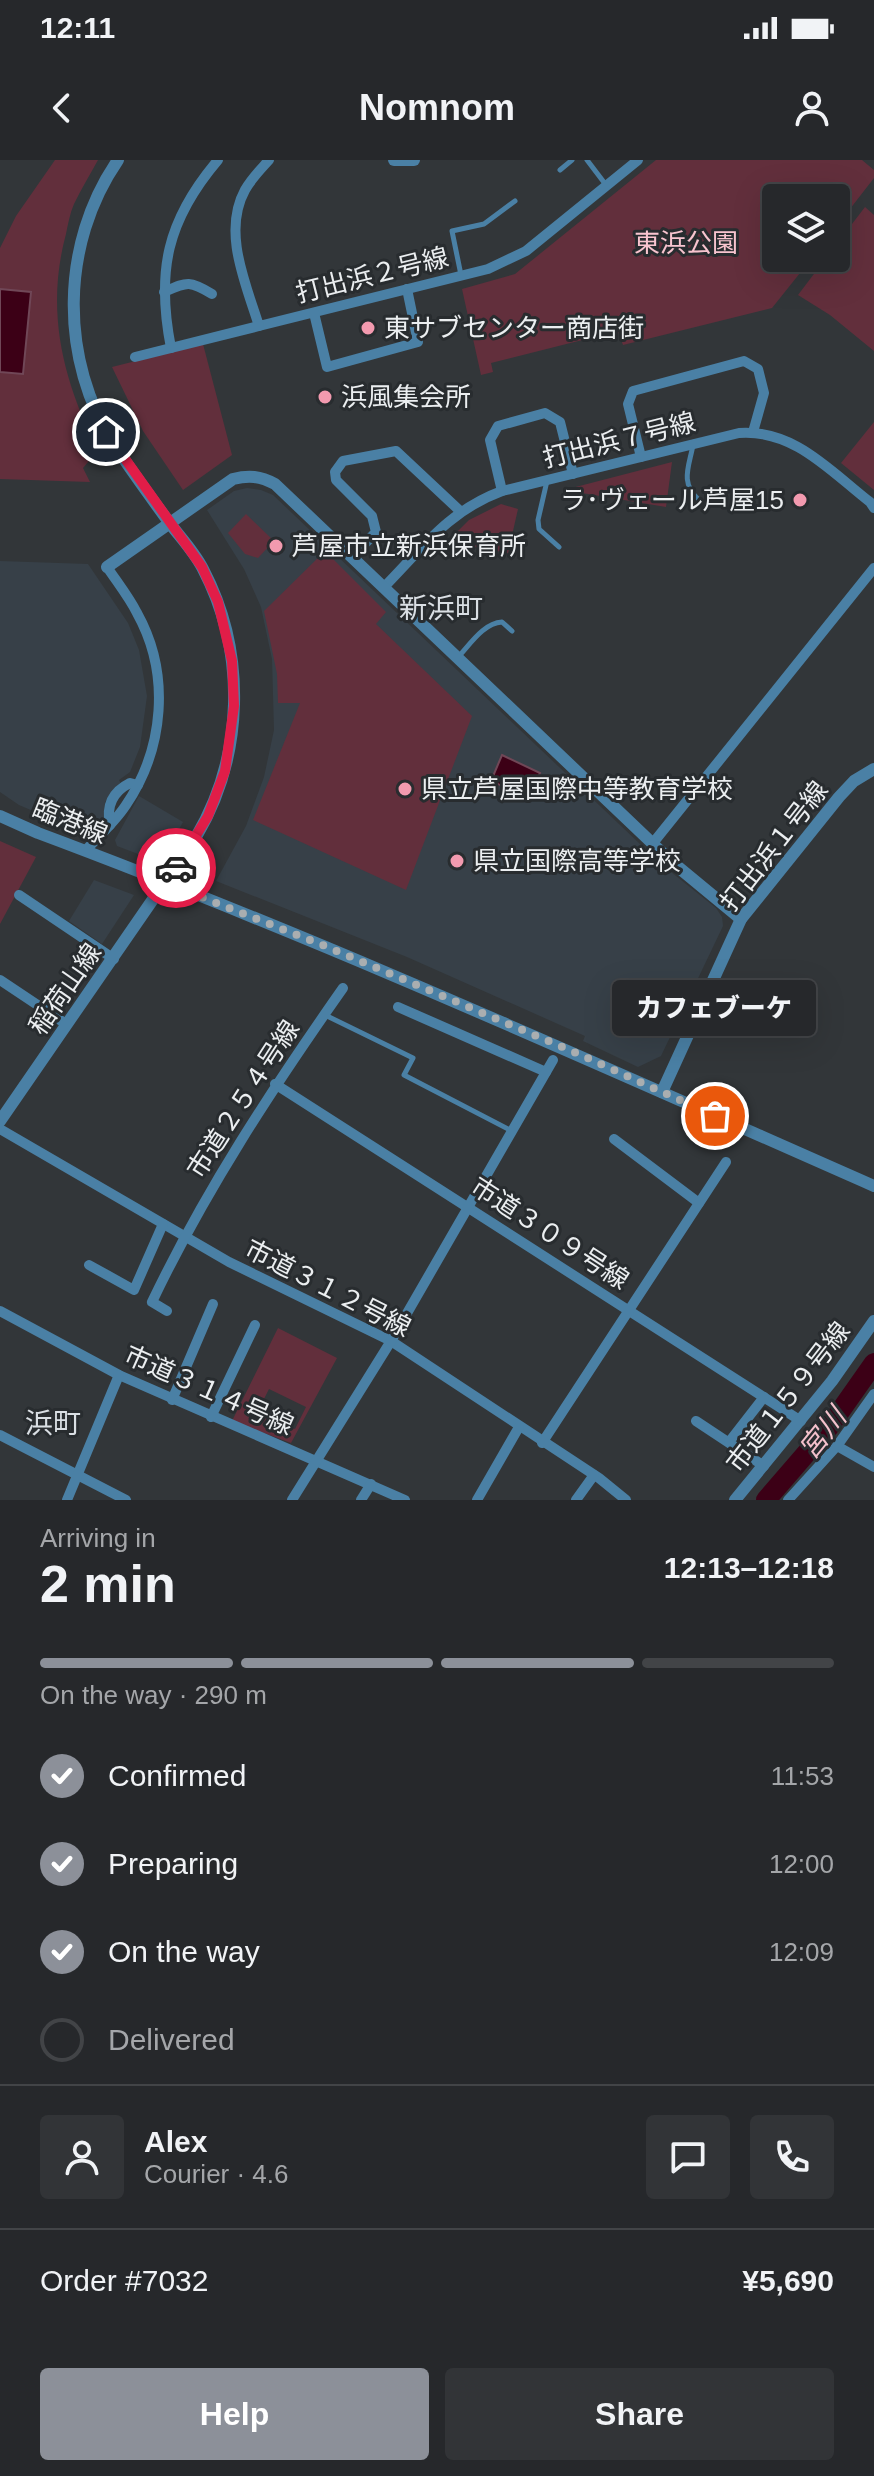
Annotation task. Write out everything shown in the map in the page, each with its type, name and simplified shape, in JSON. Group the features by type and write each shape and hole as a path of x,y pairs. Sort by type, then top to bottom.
{"street":[{"name":"稲荷山線","path":"0,1121 166,883 208,816 230,747 234,687 232,661 218,602 202,567 98,418 79,360 74,284 81,241 93,205 118,160"},
{"path":"171,348 164,310 164,273 172,238 190,199 218,160"},
{"path":"259,326 240,261 235,231 244,192 269,160"},
{"path":"394,160 414,160"},
{"name":"打出浜２号線","path":"135,357 488,269 526,251 638,160"},
{"path":"164,292 194,282 212,294"},
{"path":"314,313 327,367 418,342 407,289"},
{"path":"641,457 628,404 633,391 744,361 758,369 764,393 753,432"},
{"path":"502,491 490,440 498,426 545,413 560,422 573,474"},
{"name":"打出浜７号線","path":"385,586 460,511 479,500 502,491 753,432 774,434 794,443 874,508"},
{"path":"353,556 376,532 372,516 336,480 335,472 343,461 396,451 460,511"},
{"path":"85,851 126,806 138,785 155,737 160,708 159,678 151,645 138,614 107,567 233,479 246,475 263,477 286,492 653,843 741,919"},
{"path":"653,843 874,568"},
{"name":"打出浜１号線","path":"662,1092 741,919 839,797 854,781 874,769"},
{"name":"臨港線","path":"0,816 325,946 874,1186"},
{"path":"19,895 114,959"},
{"path":"0,980 66,1024"},
{"name":"市道２５４号線","path":"167,1311 152,1302 183,1235 275,1084 343,988"},
{"path":"398,1007 546,1072"},
{"path":"292,1500 391,1341 553,1060"},
{"name":"市道３０９号線","path":"275,1084 801,1421"},
{"name":"市道３１２号線","path":"0,1129 229,1262 391,1341 594,1475 626,1500"},
{"path":"614,1139 699,1203"},
{"path":"542,1443 726,1162"},
{"path":"89,1265 134,1290 163,1224"},
{"path":"172,1400 213,1304"},
{"name":"市道３１４号線","path":"0,1311 172,1400 405,1500"},
{"name":"市道１５９号線","path":"735,1500 801,1421 874,1321"},
{"path":"211,1417 255,1325"},
{"path":"67,1500 119,1375"},
{"path":"788,1500 837,1446 874,1394"},
{"path":"729,1442 764,1397"},
{"path":"696,1421 764,1466"},
{"path":"477,1500 519,1427"},
{"path":"0,1435 126,1500"},
{"path":"837,1446 874,1467"},
{"path":"576,1500 594,1475"},
{"path":"361,1500 371,1484"}],"lane":[{"path":"560,170 572,160"},
{"path":"587,160 607,185"},
{"path":"461,276 452,231 484,224 515,201"},
{"path":"693,444 687,482 688,490 698,499"},
{"path":"547,480 538,520 539,529 559,547"},
{"path":"458,657 488,626 502,622 512,631"},
{"path":"324,1015 413,1058 404,1075 513,1131"}],"shaded area":[{"path":"0,289 31,292 23,374 0,372"},
{"path":"247,488 273,495 661,864 716,908 723,926 661,1056 638,1067 583,1041 585,1036 407,957 216,881 246,826 264,777 274,730 272,659 261,607 244,569 207,510 234,491"},
{"path":"0,561 88,564 128,623 139,650 147,696 140,747 130,772 119,780 121,784 105,802 104,824 92,836 19,805 0,792"},
{"path":"502,755 540,773 529,798 491,781"},
{"path":"139,796 183,822 166,853 154,860 117,846 115,840"},
{"path":"94,880 134,895 102,944 69,921"}],"green space":[{"path":"55,160 98,160 71,211 57,291 61,345 67,372 98,450 83,468 90,482 0,479 0,248 16,216"},
{"name":"東浜公園","path":"656,160 862,160 874,170 874,178 850,209 850,184 762,184 762,272 801,272 772,308 623,345 618,331 491,363 493,372 481,375 462,289 515,274"},
{"path":"865,207 874,215 874,351 830,315 798,295 815,272 850,272 850,227"},
{"path":"203,344 232,455 183,490 143,431 112,367"},
{"path":"874,422 874,490 841,463"},
{"path":"672,462 666,507 564,490"},
{"path":"501,504 518,509 508,553 447,542 469,520"},
{"path":"246,514 274,541 258,558 245,554 228,533"},
{"path":"325,551 386,612 376,624 472,716 406,890 253,820 300,703 278,703 277,674 264,611"},
{"path":"0,841 36,857 0,924"},
{"path":"278,1328 337,1358 291,1443 232,1421","holes":["269,1389 306,1407 295,1429 258,1411"]}],"waterway":[{"name":"宮川","path":"766,1500 829,1427 874,1363"}],"way so far":[{"path":"176,868 166,883 325,946 572,1051 715,1116"}],"place":[{"name":"東サブセンター商店街","path":"368,328"},
{"name":"浜風集会所","path":"325,397"},
{"name":"ラ･ヴェール芦屋15","path":"800,500"},
{"name":"芦屋市立新浜保育所","path":"276,546"},
{"name":"県立芦屋国際中等教育学校","path":"405,789"},
{"name":"県立国際高等学校","path":"457,861"},
{"name":"カフェブーケ","path":"715,1116"}],"district":[{"name":"新浜町","path":"441,608"},
{"name":"浜町","path":"53,1423"}],"route":[{"path":"106,432 202,567 218,602 232,661 234,706 225,771 208,816 176,868"}]}
